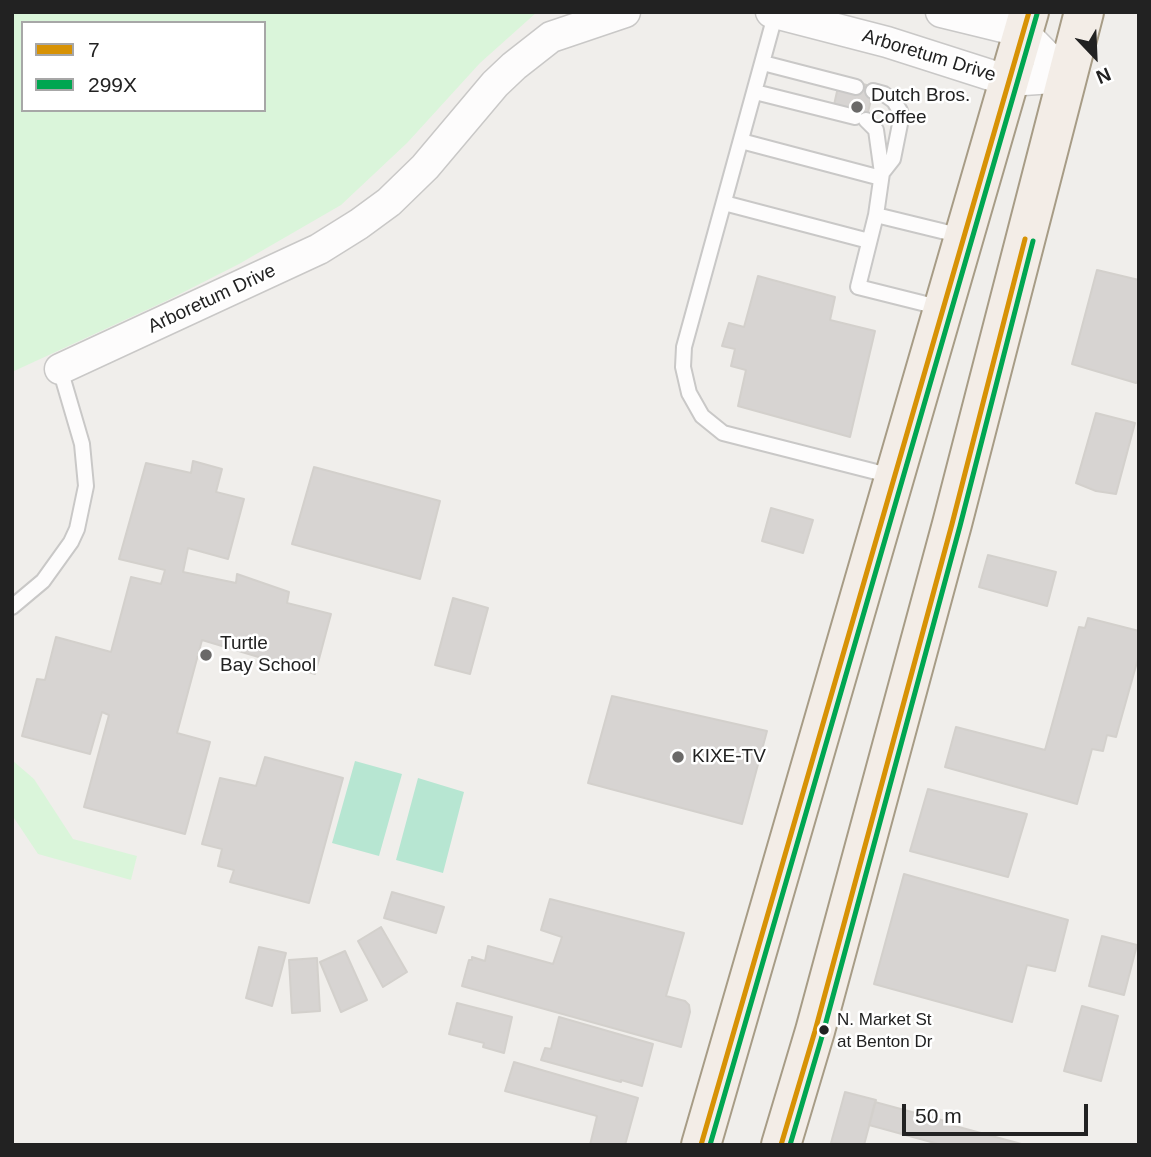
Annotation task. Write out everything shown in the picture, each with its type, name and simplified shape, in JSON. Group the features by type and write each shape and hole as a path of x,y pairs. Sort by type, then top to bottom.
{"main road":[{"path":"780,1145 815,1031 948,536 1084,12"},
{"path":"701,1145 1026,22"}],"street":[{"name":"Arboretum Drive","path":"60,369 319,249 359,224 389,202 425,167 495,84 558,25 625,12"},
{"path":"941,12 1026,22 1067,76"},
{"name":"Arboretum Drive","path":"775,13 887,42 1009,81 1067,76"}],"lane":[{"path":"775,13 684,348 683,367 689,393 702,416 723,433 895,476"},
{"path":"762,63 856,87"},
{"path":"873,91 894,101 901,111 893,159 882,175"},
{"path":"755,92 861,119 876,130 882,175 876,215 858,287 943,309"},
{"path":"741,141 882,175"},
{"path":"724,203 869,241"},
{"path":"876,215 964,237"},
{"name":"Arboretum Drive","path":"12,607 43,581 71,542 77,529 86,486 82,444 60,369"}],"green space":[{"path":"12,12 537,12 480,63 407,143 341,205 239,264 12,372"},
{"path":"12,760 34,779 73,839 137,856 131,880 38,854 12,815"},
{"path":"355,761 402,774 379,856 332,843"},
{"path":"418,778 464,792 443,873 396,860"}],"building":[{"name":"Dutch Bros. Coffee","path":"863,84 874,87 865,125 854,123 857,110 834,105 838,87"},
{"path":"1097,270 1139,280 1139,380 1136,383 1072,364"},
{"path":"758,276 835,297 830,320 875,331 850,437 738,406 746,370 731,366 735,349 722,346 729,323 744,327"},
{"path":"1096,413 1135,423 1116,494 1096,491 1076,483"},
{"path":"193,461 222,469 216,492 244,499 228,559 188,548 183,572 236,583 237,574 289,592 287,603 331,614 315,674 202,640 177,733 210,742 185,834 84,807 109,715 102,712 90,754 22,736 37,679 45,680 56,637 111,652 131,577 161,584 165,570 119,559 146,463 191,473"},
{"path":"314,467 440,501 420,579 292,544"},
{"path":"771,508 813,520 803,553 762,541"},
{"path":"988,555 1056,572 1047,606 979,587"},
{"path":"453,598 488,608 470,674 435,665"},
{"path":"1088,618 1139,631 1139,655 1116,737 1107,735 1103,751 1092,749 1077,804 945,767 956,727 1045,750 1079,627 1085,628"},
{"name":"KIXE-TV","path":"612,696 767,731 742,824 588,783"},
{"path":"265,757 343,778 309,903 230,882 234,870 218,866 222,849 202,844 220,778 256,786"},
{"path":"928,789 1027,814 1008,877 910,851"},
{"path":"904,874 1068,920 1055,971 1027,965 1012,1022 874,984"},
{"path":"392,892 444,907 436,933 384,918"},
{"path":"550,899 684,933 666,996 685,1001 689,1005 690,1012 681,1047 462,986 469,960 472,960 472,957 485,961 488,946 553,964 562,937 541,930"},
{"path":"381,927 407,972 383,987 358,941"},
{"path":"1102,936 1137,945 1124,995 1089,986"},
{"path":"259,947 286,953 272,1006 246,998"},
{"path":"345,951 367,1000 341,1012 320,962"},
{"path":"317,958 320,1011 292,1013 289,960"},
{"path":"457,1003 512,1017 504,1053 483,1047 484,1043 449,1034"},
{"path":"1082,1006 1118,1016 1101,1081 1064,1071"},
{"path":"559,1017 653,1044 642,1086 541,1060 545,1048 551,1049"},
{"path":"514,1062 638,1098 625,1145 590,1145 597,1116 505,1091"},
{"path":"845,1092 876,1100 864,1145 831,1143"},
{"path":"875,1102 1025,1145 942,1145 869,1125"}],"transit line":[{"name":"7","path":"701,1145 1029,12"},
{"name":"299X","path":"710,1145 1037,14"},
{"name":"7","path":"781,1145 815,1031 952,524 1025,239"},
{"name":"299X","path":"790,1145 823,1033 960,526 1033,241"}],"place":[{"name":"Dutch Bros. Coffee","path":"857,107"},
{"name":"Turtle Bay School","path":"206,655"},
{"name":"KIXE-TV","path":"678,757"},
{"name":"N. Market St at Benton Dr","path":"824,1030"}]}
